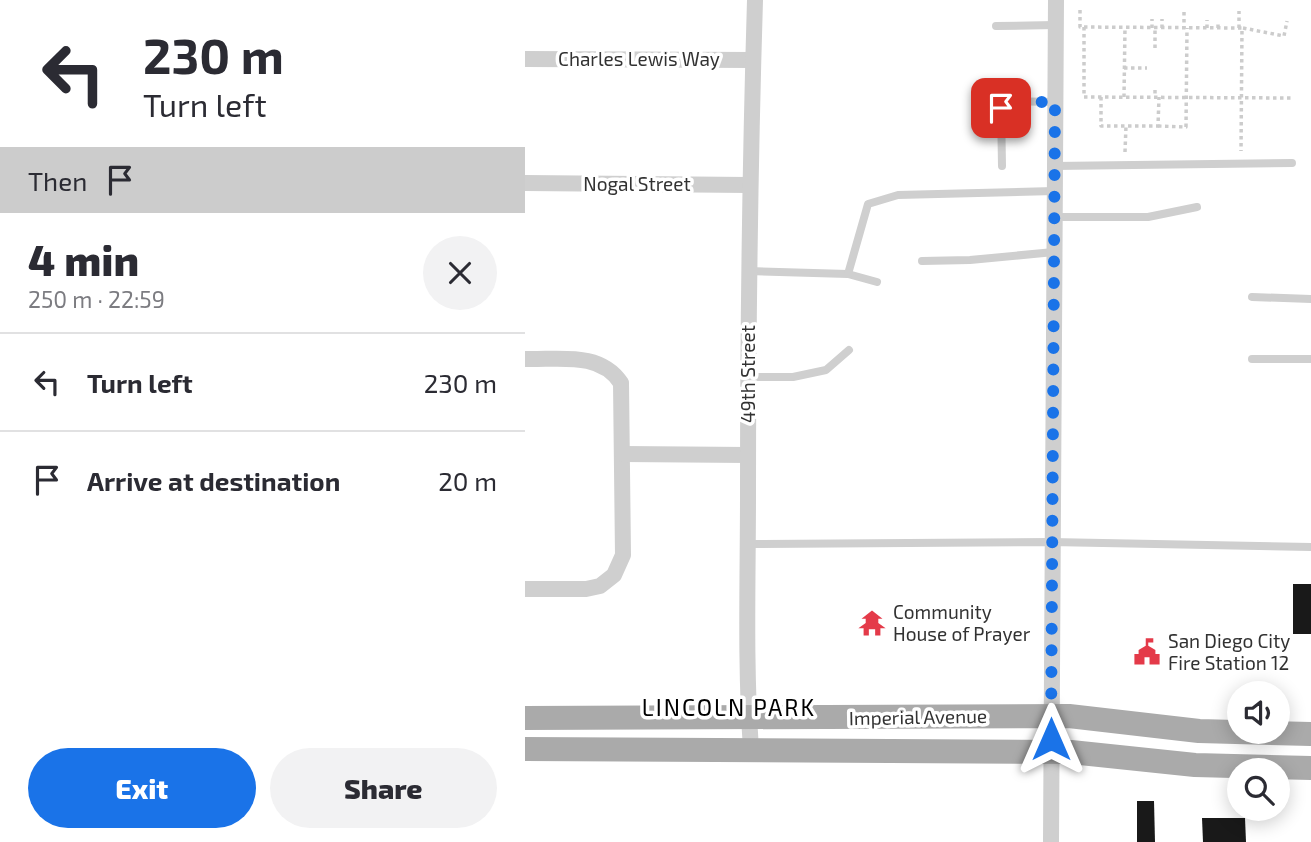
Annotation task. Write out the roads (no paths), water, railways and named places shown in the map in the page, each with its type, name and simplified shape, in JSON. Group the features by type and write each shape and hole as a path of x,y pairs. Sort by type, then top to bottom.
{"main road":[{"name":"Imperial Avenue","path":"525,718 1075,716 1199,731 1311,734"},
{"name":"Imperial Avenue","path":"525,749 1071,752 1195,765 1311,768"}],"street":[{"name":"49th Street","path":"751,749 747,688 749,186 755,0"},
{"path":"1051,842 1056,0"},
{"name":"Charles Lewis Way","path":"525,59 753,60"},
{"name":"Nogal Street","path":"525,183 749,186"},
{"path":"525,359 586,360 600,363 616,375 621,383 623,454 623,555 614,575 600,586 586,589 525,589"},
{"path":"623,454 748,455"}],"lane":[{"path":"996,26 1055,25"},
{"path":"1002,166 1001,108 1007,102 1055,102"},
{"path":"1054,166 1292,163"},
{"path":"848,274 868,204 898,195 1054,191"},
{"path":"1054,217 1148,217 1197,207"},
{"path":"922,261 970,260 1054,252"},
{"path":"749,271 848,274 877,282"},
{"path":"1252,298 1311,299"},
{"path":"748,377 793,377 826,370 849,350"},
{"path":"1252,359 1311,359"},
{"path":"748,544 1051,542 1311,547"}],"place":[{"name":"Community House of Prayer","path":"872,623"},
{"name":"San Diego City Fire Station 12","path":"1147,652"}],"district":[{"name":"LINCOLN PARK","path":"729,708"}]}
